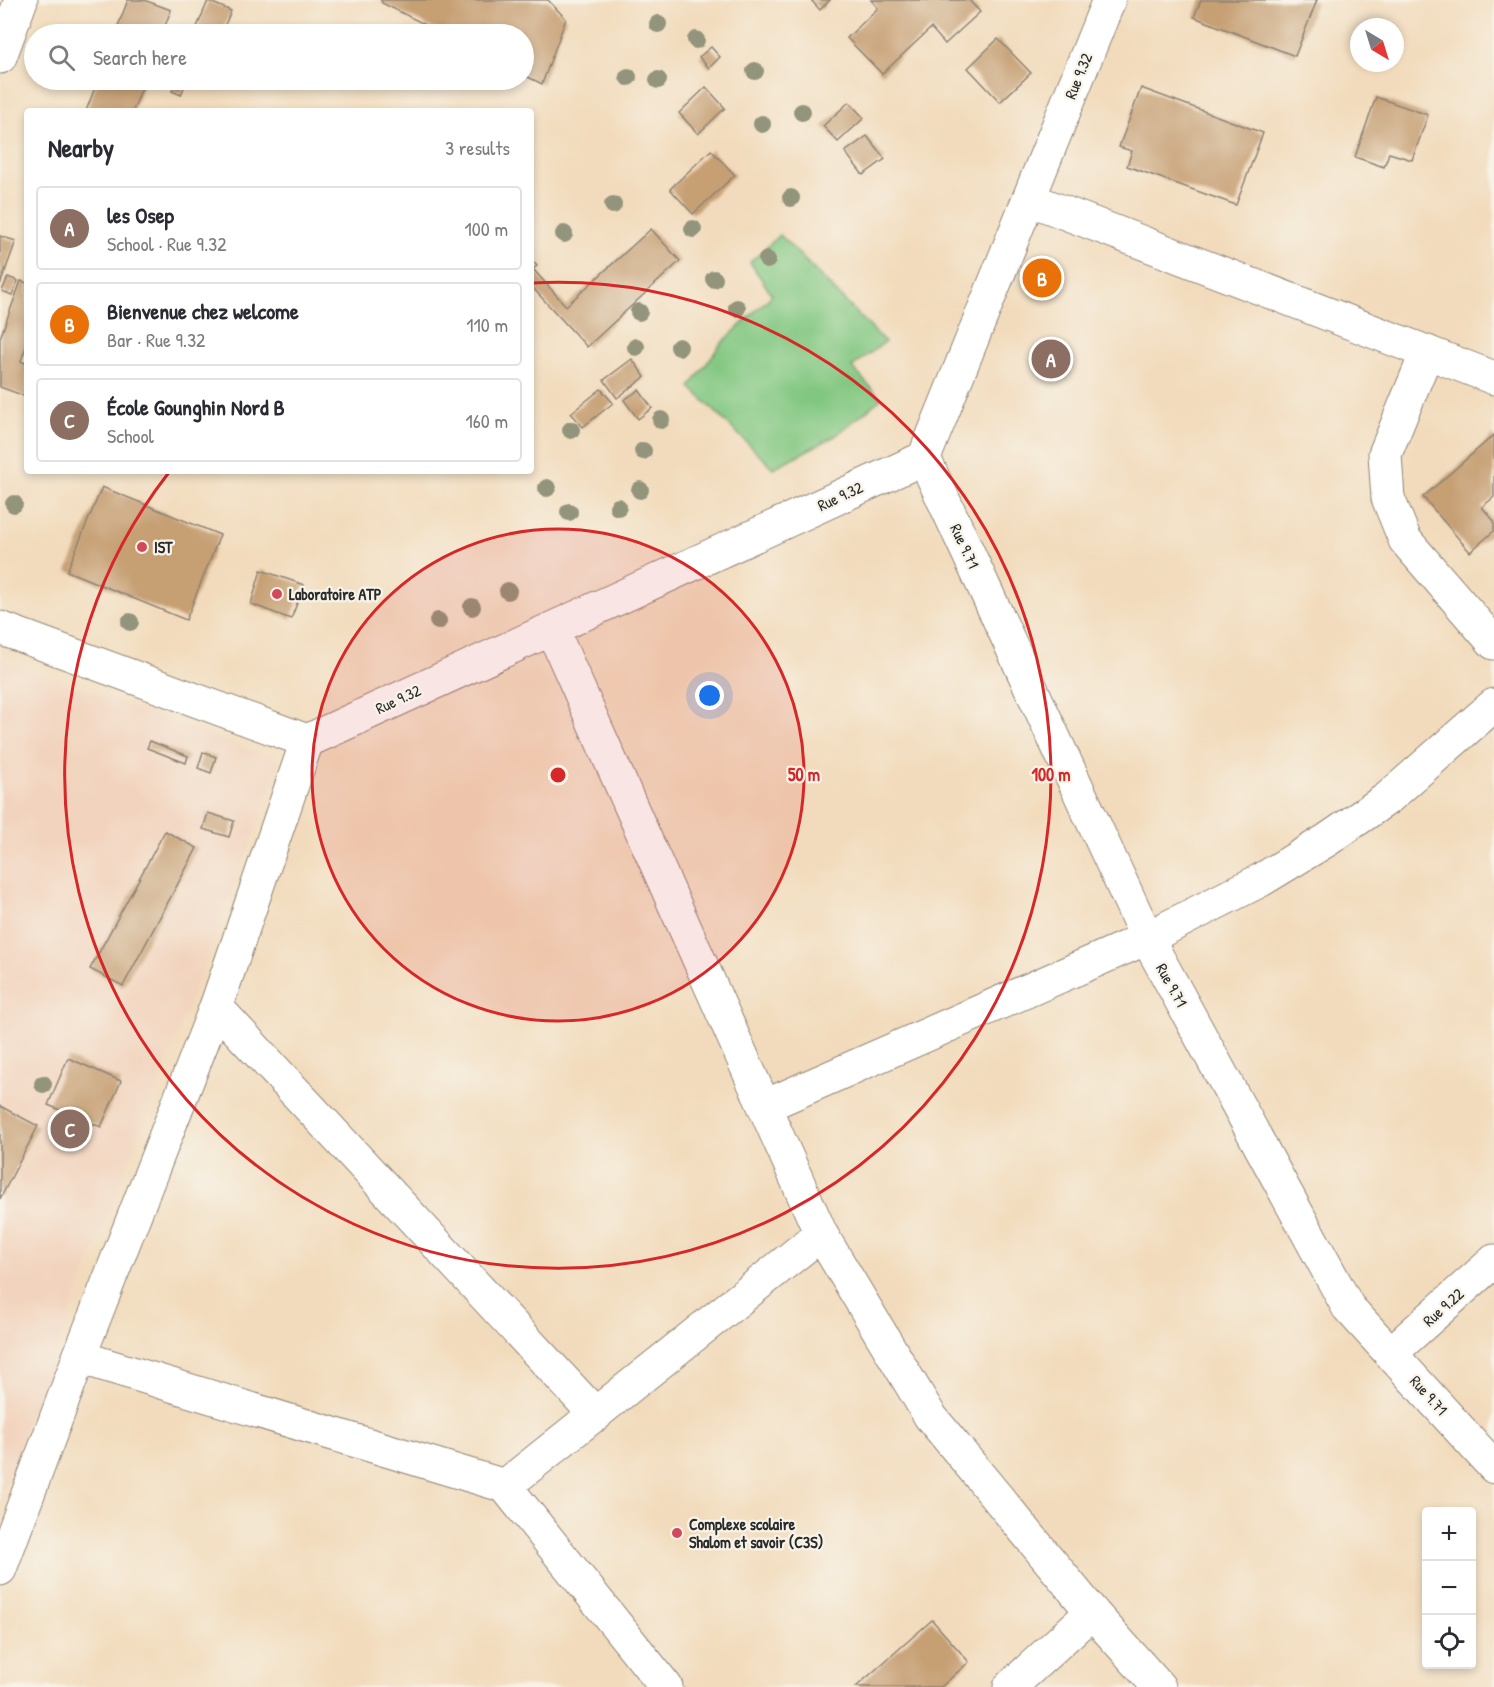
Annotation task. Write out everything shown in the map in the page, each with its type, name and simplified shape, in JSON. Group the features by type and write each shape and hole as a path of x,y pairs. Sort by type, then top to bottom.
{"street":[{"path":"0,57 21,0"},
{"name":"Rue 9.32","path":"307,741 924,458 1109,0"},
{"path":"1029,199 1494,378"},
{"path":"1427,352 1385,454 1388,498 1405,540 1494,643"},
{"name":"Rue 9.71","path":"924,458 1147,938 1348,1307 1494,1467"},
{"path":"0,628 307,741 216,1007 78,1357 0,1569"},
{"path":"552,629 821,1234 930,1416 1092,1612 1159,1687"},
{"path":"765,1106 1147,938 1261,880 1327,840 1388,798 1494,705"},
{"path":"216,1007 596,1414"},
{"path":"505,1486 821,1234"},
{"name":"Rue 9.22","path":"1391,1353 1494,1261"},
{"path":"78,1357 505,1486 666,1687"},
{"path":"1010,1687 1092,1612"}],"shaded area":[{"path":"0,659 282,761 0,1497"}],"green space":[{"path":"780,235 885,342 852,367 881,399 835,436 773,468 690,387 720,345 772,295 750,262"}],"building":[{"path":"128,0 144,0 171,10 166,24 119,24"},
{"path":"381,0 548,0 566,19 542,84 534,80 534,24 424,24 382,3"},
{"path":"811,0 830,0 820,10"},
{"path":"871,0 969,0 980,12 945,44 931,28 882,74 847,38 878,8"},
{"path":"1201,0 1317,0 1295,56 1194,17"},
{"path":"208,1 231,11 225,24 198,24"},
{"path":"998,39 1031,73 1000,102 968,68"},
{"path":"711,47 720,57 709,68 699,57"},
{"path":"706,87 725,108 698,134 679,113"},
{"path":"1141,88 1263,133 1236,205 1127,166 1132,151 1119,147"},
{"path":"94,90 141,90 134,108 87,108"},
{"path":"172,90 183,90 181,95"},
{"path":"1376,97 1428,115 1412,160 1389,153 1384,167 1355,157"},
{"path":"849,102 864,118 838,142 823,126"},
{"path":"867,136 885,159 863,175 845,152"},
{"path":"711,150 735,175 693,214 670,189"},
{"path":"651,229 680,261 587,347 534,289 534,270 566,306"},
{"path":"0,236 16,241 0,285"},
{"path":"8,277 18,281 12,295 2,291"},
{"path":"21,281 24,282 24,352 21,361 24,362 24,396 0,387 0,338"},
{"path":"632,359 645,377 617,398 604,380"},
{"path":"601,389 613,403 583,427 571,413"},
{"path":"639,390 652,408 638,419 624,400"},
{"path":"1494,435 1494,497 1482,507 1494,521 1494,531 1470,552 1423,497"},
{"path":"102,487 220,535 186,620 67,571"},
{"name":"Laboratoire ATP","path":"261,570 304,585 291,619 251,604"},
{"path":"150,741 188,756 186,763 147,748"},
{"path":"203,752 216,757 211,773 198,768"},
{"path":"208,813 234,821 229,837 203,829"},
{"path":"165,831 197,848 123,986 90,969"},
{"path":"68,1058 121,1081 101,1127 48,1105"},
{"path":"0,1106 38,1126 0,1199"},
{"path":"932,1620 969,1662 941,1687 856,1687"}],"place":[{"name":"Bienvenue chez welcome","path":"1042,278"},
{"name":"les Osep","path":"1051,359"},
{"name":"IST","path":"142,547"},
{"name":"Laboratoire ATP","path":"277,594"},
{"name":"École Gounghin Nord B","path":"70,1129"},
{"name":"Complexe scolaire Shalom et savoir (C3S)","path":"677,1533"}]}
